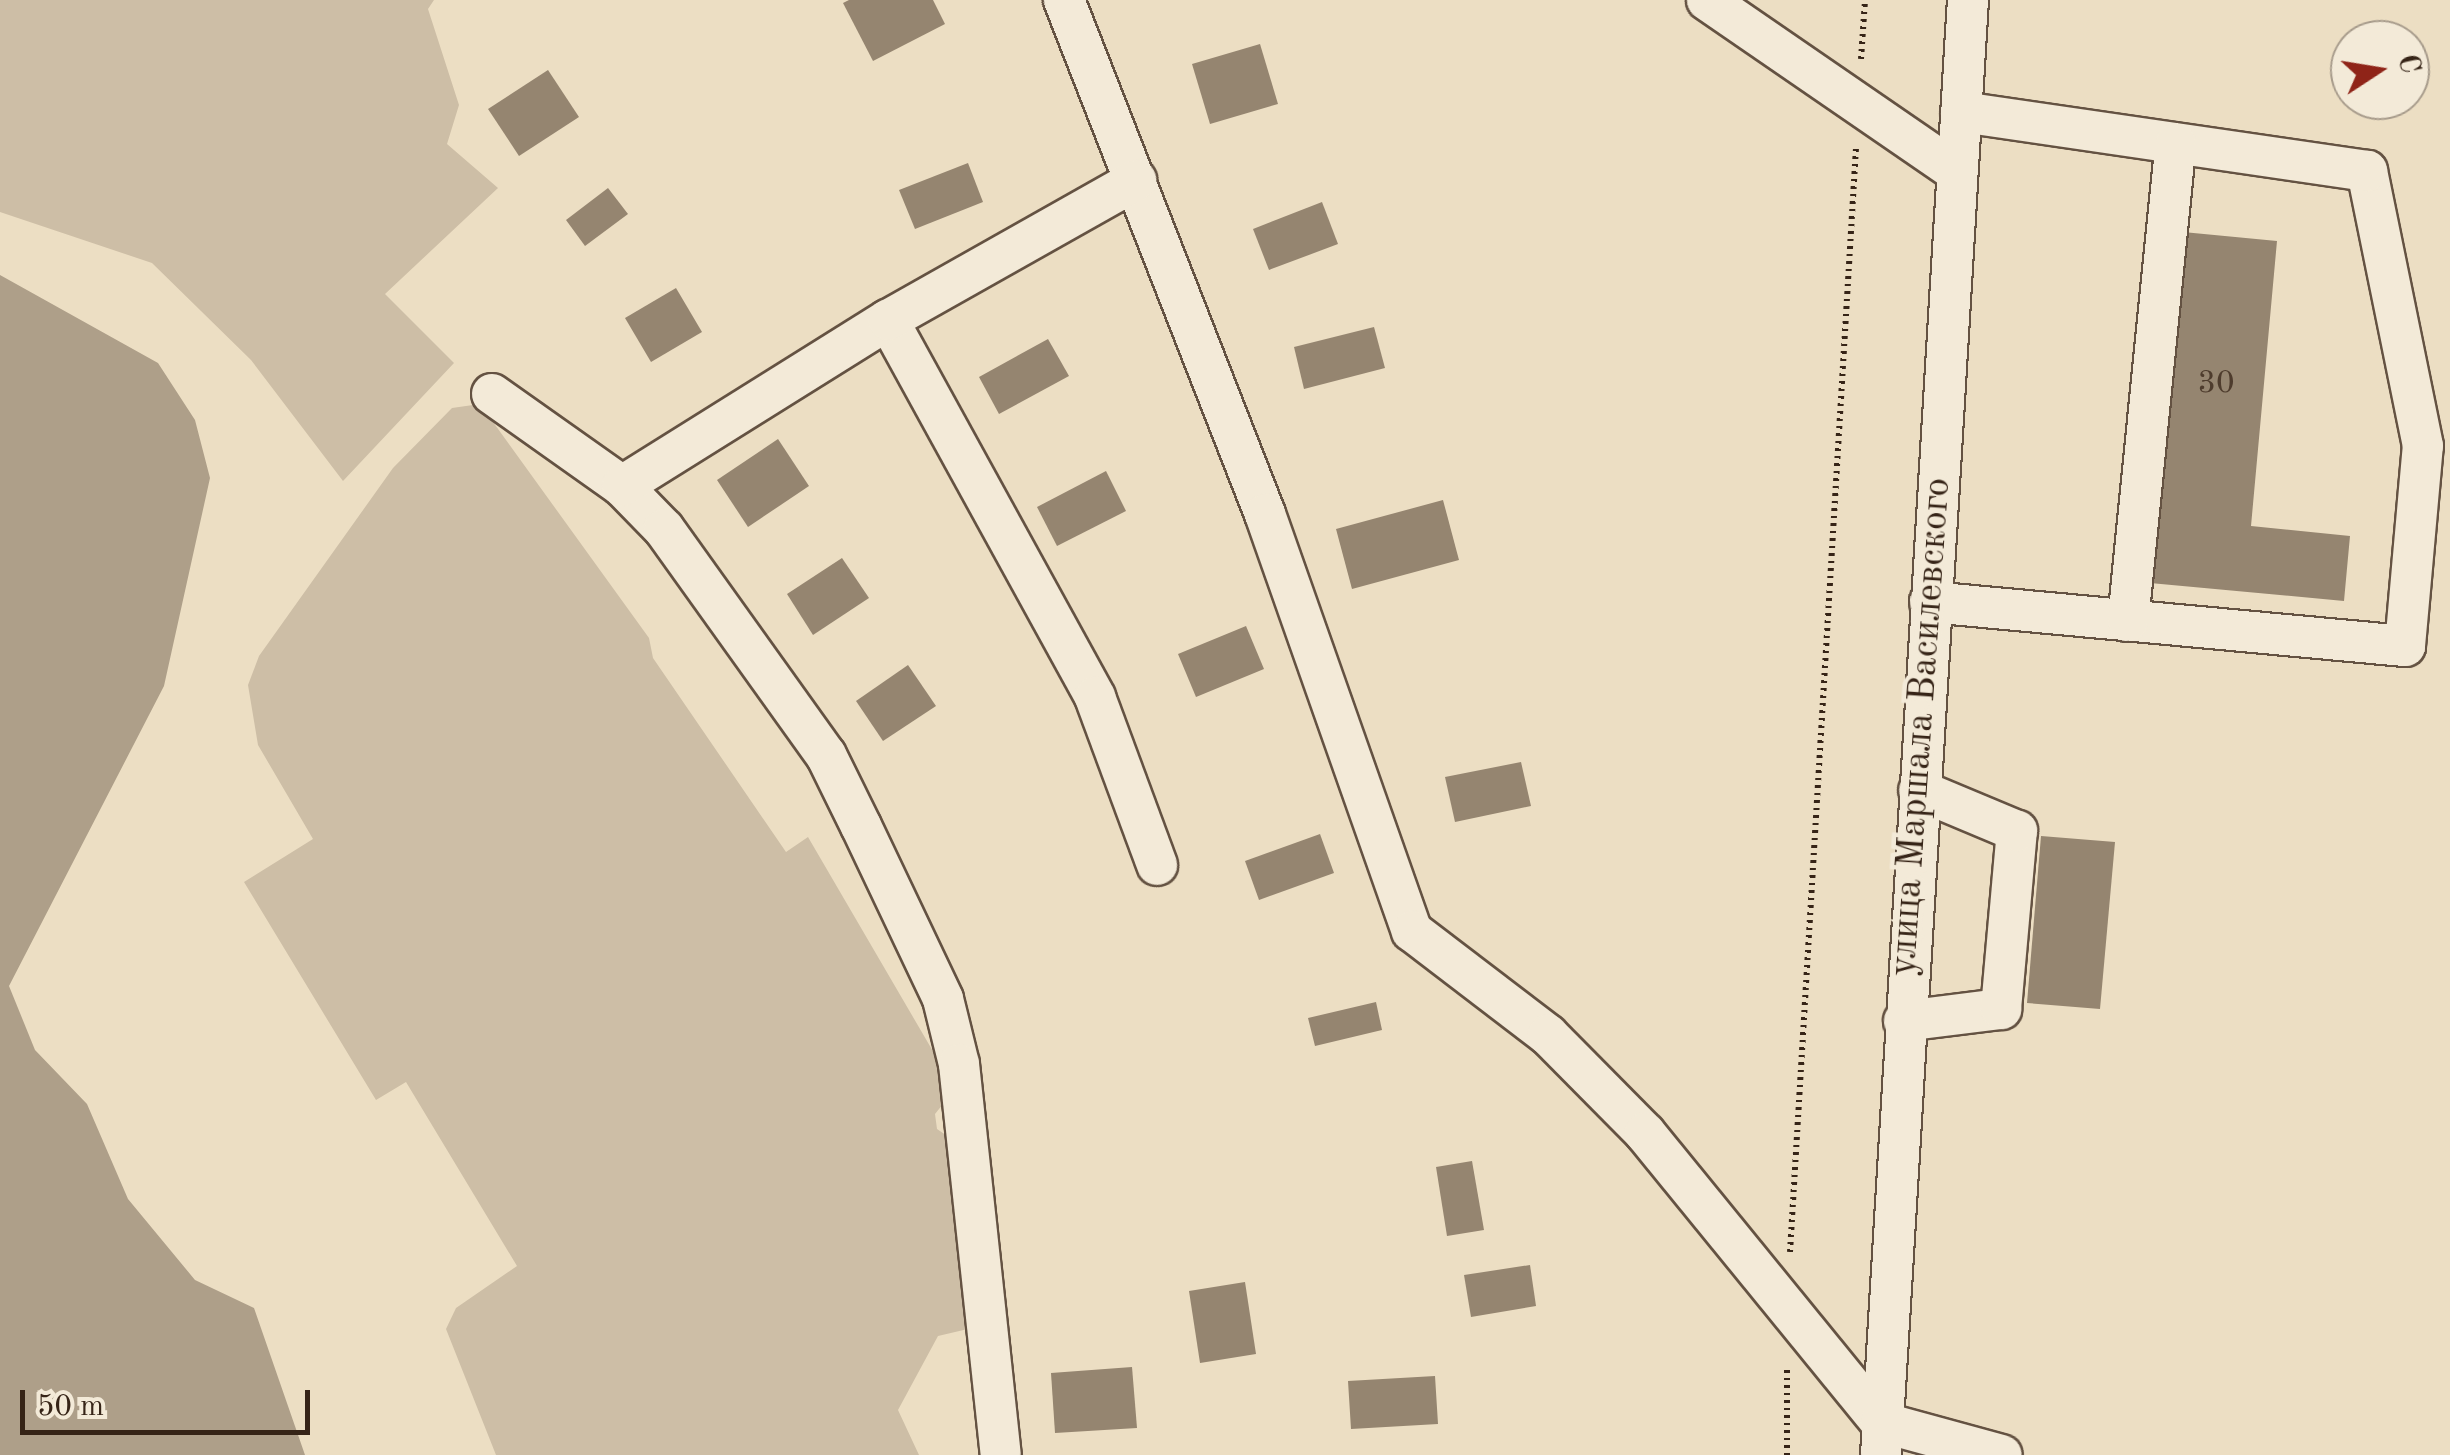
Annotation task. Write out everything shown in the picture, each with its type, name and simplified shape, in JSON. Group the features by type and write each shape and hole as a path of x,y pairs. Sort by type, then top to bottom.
{"street":[{"path":"1064,0 1265,514 1398,910 1412,932 1548,1035 1787,1303 1881,1438 2002,1455"},
{"path":"1707,0 1957,172"},
{"name":"улица Маршала Василевского","path":"1881,1438 1968,0"},
{"path":"1930,602 2404,646 2423,446 2367,170 1961,112"},
{"path":"2128,621 2176,143"},
{"path":"622,486 888,320 1136,180"},
{"path":"888,320 1095,697 1156,865"},
{"path":"492,394 622,486 826,756 944,999 1001,1455"},
{"path":"1904,1021 2001,1009 2017,831 1918,790"}],"path":[{"path":"1787,1455 1787,1303 1864,0"}],"shaded area":[{"path":"0,0 434,0 428,9 459,105 447,144 498,188 385,294 454,363 343,481 251,360 152,263 0,212"},
{"path":"0,275 158,363 195,420 210,478 164,686 9,986 35,1050 87,1104 128,1199 195,1280 254,1308 305,1455 0,1455"},
{"path":"480,404 649,638 653,658 786,852 808,837 955,1089 935,1114 937,1129 959,1144 972,1328 938,1336 898,1410 919,1455 496,1455 446,1329 456,1308 517,1266 406,1082 376,1100 244,882 313,839 258,745 248,685 259,656 393,468 452,408"}],"building":[{"path":"933,0 945,24 873,61 843,3"},
{"path":"1260,44 1278,104 1210,124 1192,64"},
{"path":"548,70 579,117 519,156 488,109"},
{"path":"968,163 983,202 915,229 899,190"},
{"path":"608,188 628,214 585,246 566,220"},
{"path":"1322,202 1338,244 1269,270 1253,229"},
{"path":"2183,232 2277,241 2251,526 2350,536 2344,601 2150,583"},
{"path":"676,288 702,332 651,362 625,318"},
{"path":"1374,327 1385,368 1304,389 1294,347"},
{"path":"1048,339 1069,376 999,414 979,377"},
{"path":"778,439 809,486 748,527 717,480"},
{"path":"1106,471 1126,511 1057,546 1037,507"},
{"path":"1443,500 1459,560 1352,589 1336,529"},
{"path":"842,558 869,598 813,635 787,594"},
{"path":"1246,626 1264,669 1196,697 1178,654"},
{"path":"908,665 936,706 883,741 856,701"},
{"path":"1521,762 1531,806 1455,822 1445,777"},
{"path":"1320,834 1334,873 1259,900 1245,861"},
{"path":"2041,836 2115,842 2100,1009 2027,1003"},
{"path":"1376,1002 1382,1030 1315,1046 1308,1018"},
{"path":"1472,1161 1484,1230 1447,1236 1436,1167"},
{"path":"1530,1265 1536,1306 1471,1317 1464,1275"},
{"path":"1245,1282 1256,1354 1200,1363 1189,1291"},
{"path":"1132,1367 1137,1428 1055,1433 1051,1373"},
{"path":"1435,1376 1438,1424 1351,1429 1348,1381"}]}
